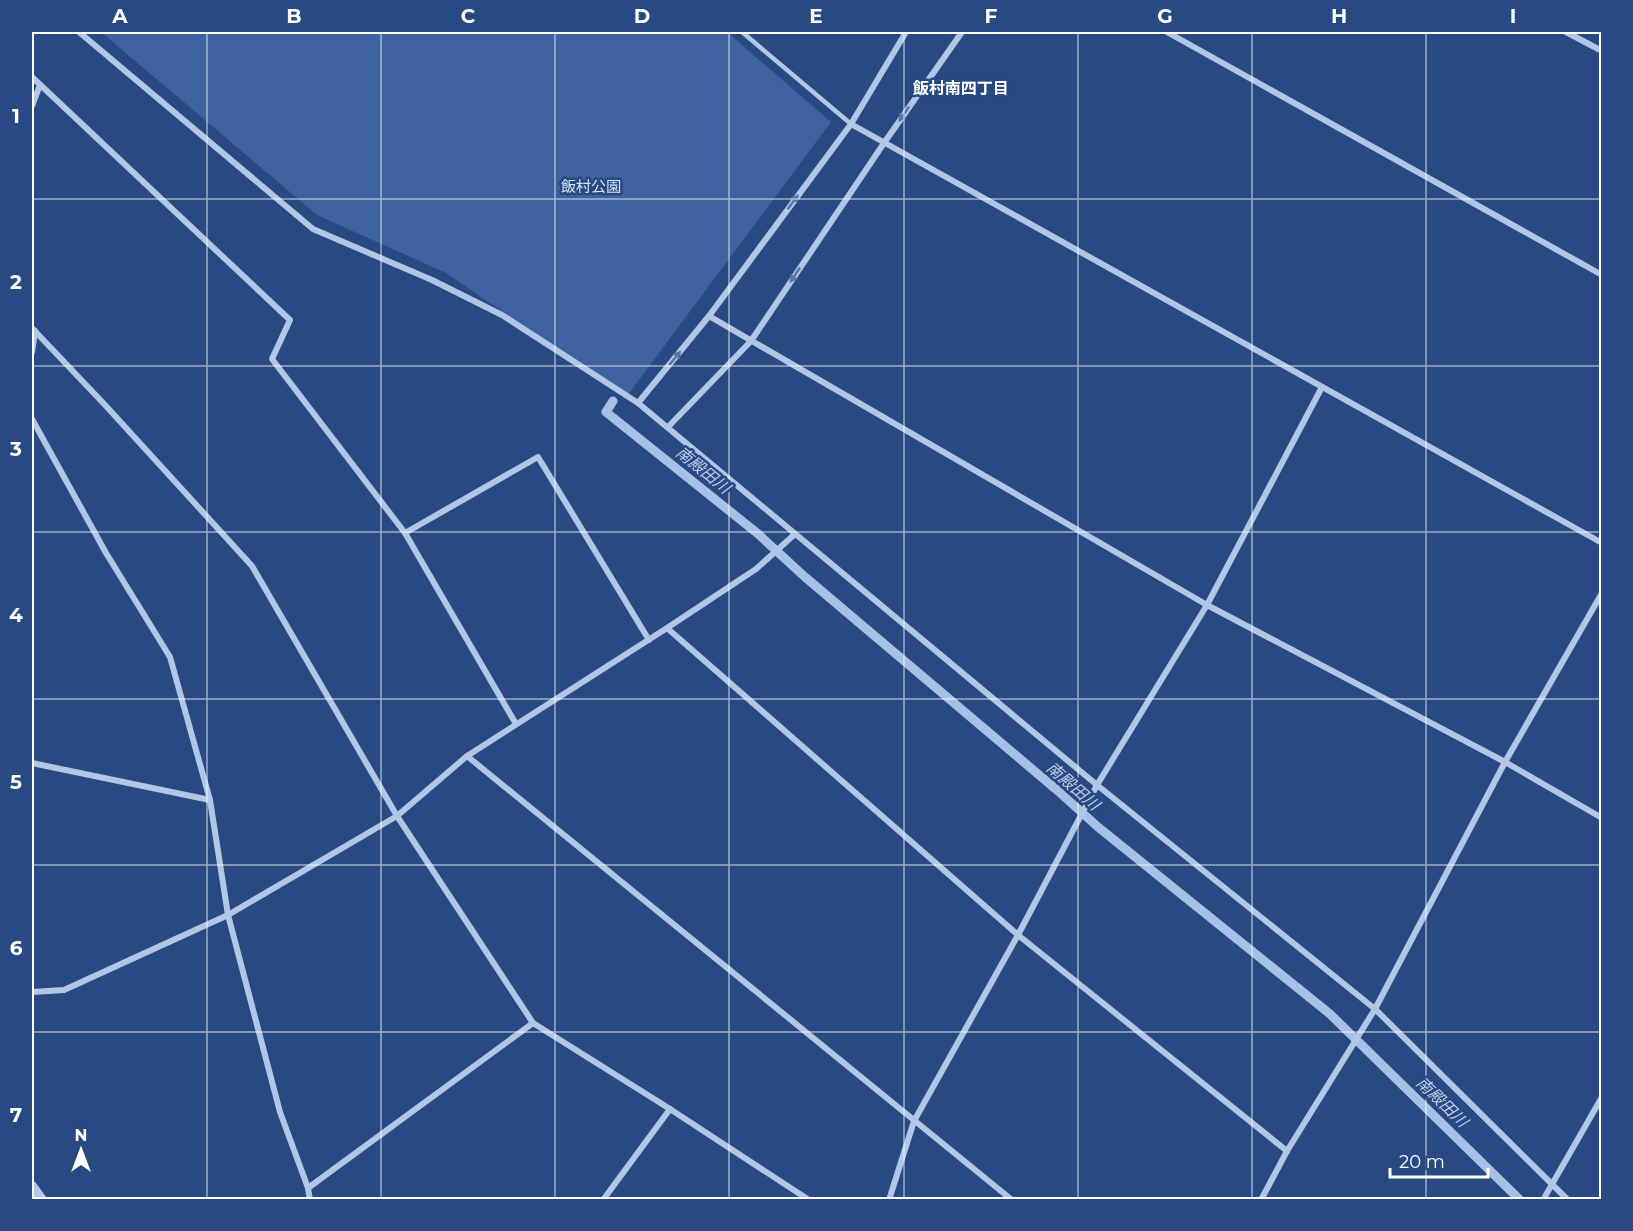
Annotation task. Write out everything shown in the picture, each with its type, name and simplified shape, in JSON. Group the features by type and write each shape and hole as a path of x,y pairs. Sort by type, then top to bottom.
{"street":[{"path":"79,32 313,229 432,280 502,315 638,403 1097,785 1375,1009 1568,1200"},
{"path":"638,403 709,316 851,124 906,32"},
{"path":"668,427 751,341 884,143 962,32"},
{"path":"1167,32 1602,275"},
{"path":"1566,32 1602,51"},
{"path":"32,77 290,320 272,359 405,533 516,724"},
{"path":"32,106 40,85"},
{"path":"851,124 1602,543"},
{"path":"709,316 1207,605 1505,762 1602,818"},
{"path":"32,352 33,329"},
{"path":"33,329 252,566 397,816 533,1023 809,1200"},
{"path":"889,1200 914,1121 1018,934 1097,785 1207,605 1322,387"},
{"path":"32,419 106,553 170,657 210,800 228,915 280,1112 308,1188 310,1200"},
{"path":"405,533 538,457 649,640"},
{"path":"32,992 64,990 228,915 397,816 466,756 667,628 764,562 795,534"},
{"path":"1261,1200 1287,1151 1375,1009 1505,762 1602,593"},
{"path":"667,628 1018,934 1287,1151"},
{"path":"466,756 1012,1200"},
{"path":"32,763 210,800"},
{"path":"308,1188 533,1023"},
{"path":"1544,1198 1602,1097"},
{"path":"603,1200 670,1109"},
{"path":"32,1186 42,1200"}],"lane":[{"path":"742,32 851,124"}],"green space":[{"name":"飯村公園","path":"101,32 727,32 831,122 627,396 446,273 317,215"}],"waterway":[{"name":"南殿田川","path":"613,401 606,412 757,533 805,577 1098,827 1330,1014 1520,1200"}],"district":[{"name":"飯村南四丁目","path":"961,88"}]}
